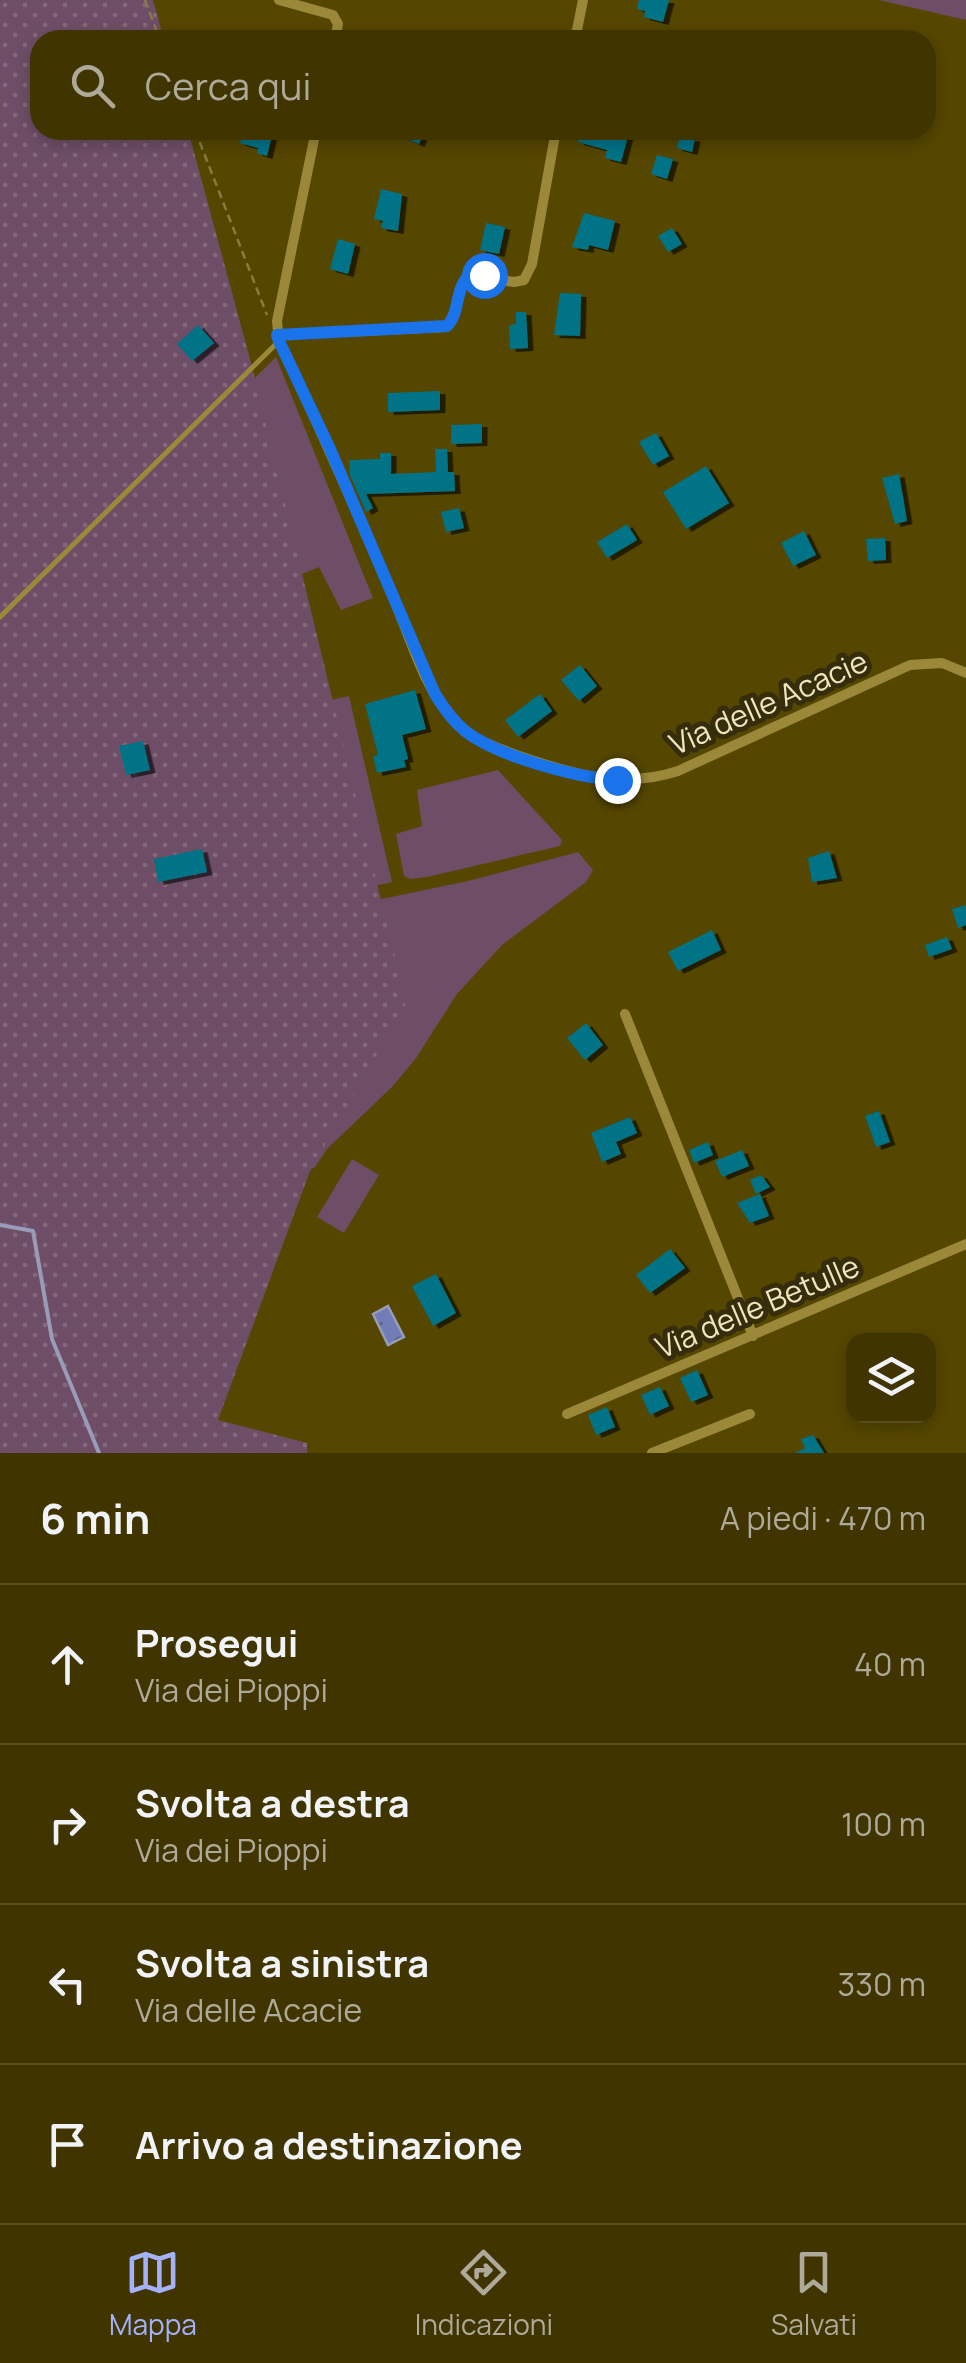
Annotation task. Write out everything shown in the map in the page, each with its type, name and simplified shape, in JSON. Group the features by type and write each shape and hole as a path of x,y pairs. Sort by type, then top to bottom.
{"street":[{"path":"279,0 333,15 337,30"},
{"path":"576,30 583,0"},
{"path":"314,140 277,322 278,338 444,327 453,320 468,275 524,280 532,264 554,140"},
{"name":"Via delle Acacie","path":"278,338 435,694 456,723 482,741 580,776 645,780 678,771 791,716 915,664 942,663 966,673"},
{"path":"625,1014 752,1336"},
{"name":"Via delle Betulle","path":"567,1414 966,1244"},
{"path":"652,1453 750,1414"},
{"path":"684,1441 690,1453"}],"lane":[{"path":"0,617 278,338"}],"path":[{"path":"144,0 156,30"},
{"path":"199,140 269,321"}],"shaded area":[{"path":"0,0 153,0 161,30 30,30 30,140 191,140 250,359 406,1003 310,1171 218,1420 307,1443 307,1453 0,1453"},
{"path":"879,0 966,0 966,20"},
{"path":"276,357 373,598 341,610 319,567 287,580 199,433"},
{"path":"349,696 392,882 312,900 343,907 468,881 578,852 593,870 586,882 502,945 457,994 416,1058 392,1087 327,1149 315,1167 303,1173 300,707"},
{"path":"498,770 562,840 560,846 427,877 404,876 396,834 422,826 417,790"},
{"path":"352,1159 379,1175 344,1233 317,1217"}],"water":[{"path":"388,1306 404,1337 388,1345 373,1314"}],"building":[{"path":"639,0 669,0 663,22 644,17 645,11 637,9"},
{"path":"271,140 267,156 257,153 258,148 240,143"},
{"path":"627,140 621,162 605,158 607,150 578,142"},
{"path":"679,140 695,140 692,152 677,148"},
{"path":"657,155 673,159 667,179 651,174"},
{"path":"381,189 402,194 398,231 381,228 383,221 374,219"},
{"path":"584,213 615,221 608,250 589,245 588,250 572,247"},
{"path":"486,223 505,227 499,254 480,250"},
{"path":"672,228 682,244 668,252 658,236"},
{"path":"338,239 355,244 348,274 330,269"},
{"path":"560,293 581,294 580,336 554,335"},
{"path":"516,312 526,312 528,348 510,349 509,325 516,324"},
{"path":"198,325 214,343 192,361 177,344"},
{"path":"440,391 440,410 388,412 388,393"},
{"path":"482,424 482,443 451,444 451,425"},
{"path":"656,433 669,456 653,465 639,442"},
{"path":"435,449 447,449 448,472 454,472 455,491 366,494 373,508 366,512 350,475 349,460 380,459 380,453 391,453 391,474 436,472"},
{"path":"706,466 729,503 686,529 663,492"},
{"path":"899,474 907,521 895,524 882,478"},
{"path":"459,508 464,528 446,532 441,512"},
{"path":"627,524 637,540 607,558 597,542"},
{"path":"804,531 816,555 793,566 781,543"},
{"path":"885,538 886,560 868,561 866,539"},
{"path":"580,665 597,686 579,701 561,680"},
{"path":"415,690 426,729 402,735 406,767 377,773 373,756 378,755 365,704"},
{"path":"540,694 552,711 518,737 505,720"},
{"path":"143,741 150,770 126,775 119,746"},
{"path":"202,849 207,872 158,882 154,859"},
{"path":"829,851 837,878 812,882 808,858"},
{"path":"966,905 966,925 958,928 952,909"},
{"path":"712,930 721,950 678,971 668,952"},
{"path":"947,937 952,949 929,957 925,945"},
{"path":"586,1023 603,1045 585,1060 567,1038"},
{"path":"879,1111 890,1142 876,1147 865,1116"},
{"path":"630,1117 637,1133 616,1142 621,1154 602,1162 591,1133"},
{"path":"708,1142 713,1155 694,1163 689,1150"},
{"path":"742,1150 749,1166 722,1177 715,1161"},
{"path":"761,1175 770,1187 756,1194 750,1180"},
{"path":"760,1194 769,1216 750,1223 737,1203"},
{"path":"670,1249 685,1268 650,1293 636,1275"},
{"path":"436,1274 456,1313 433,1326 412,1286"},
{"path":"697,1370 708,1395 691,1402 680,1378"},
{"path":"660,1387 669,1406 650,1415 641,1395"},
{"path":"607,1407 615,1427 596,1435 588,1415"},
{"path":"813,1435 824,1453 795,1453 805,1448 801,1439"}],"waterway":[{"path":"0,1225 33,1231 52,1339 99,1453"}],"route":[{"path":"484,275 471,274 463,280 453,320 442,328 277,335 435,694 450,716 475,738 499,748 569,773 617,780"}]}
